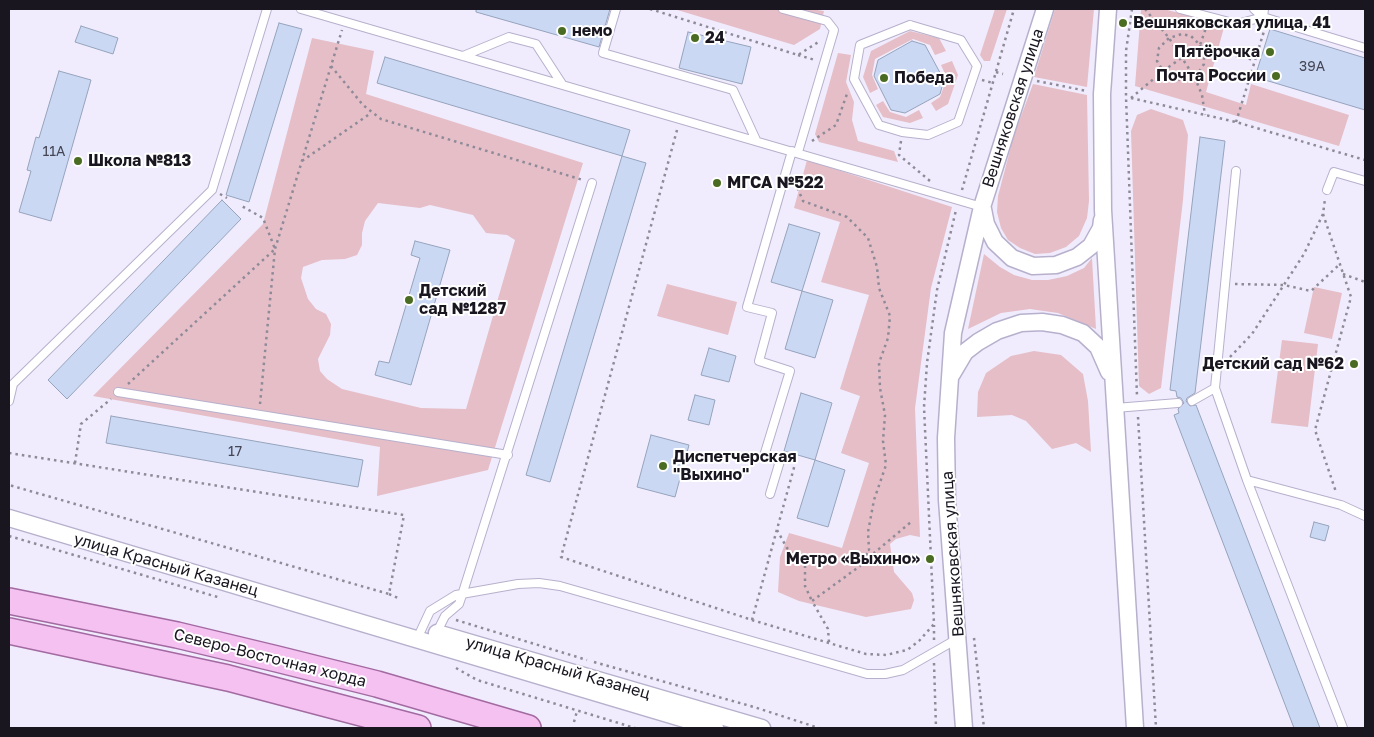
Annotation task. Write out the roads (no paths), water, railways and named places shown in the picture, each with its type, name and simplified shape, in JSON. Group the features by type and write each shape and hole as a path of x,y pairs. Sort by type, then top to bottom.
{"main road":[{"name":"Северо-Восточная хорда","path":"9,600 268,656 377,684 528,728"},
{"name":"Северо-Восточная хорда","path":"9,631 228,678 418,728"}],"street":[{"name":"Вешняковская улица","path":"964,728 959,638 947,500 946,438 949,380 955,324 982,207 1045,9"},
{"name":"Вешняковская улица","path":"1108,9 1102,94 1103,210 1135,728"},
{"name":"Вешняковская улица","path":"982,207 986,224 995,242 1012,258 1033,266 1056,265 1077,257 1091,246 1100,228 1103,210"},
{"name":"Вешняковская улица","path":"949,380 965,352 997,331 1021,323 1042,322 1056,324 1083,333 1098,347 1107,364 1115,408"},
{"name":"улица Красный Казанец","path":"9,518 351,620 425,634 762,728"},
{"name":"улица Красный Казанец","path":"425,634 715,728"}],"lane":[{"path":"9,401 11,384 212,190 267,9"},
{"path":"301,9 982,207"},
{"path":"616,9 603,53 733,90 756,140"},
{"path":"770,494 780,461 764,456 790,370 759,361 772,313 747,307 787,165 795,152 834,30 827,21 783,9"},
{"path":"1180,9 1237,24 1266,18"},
{"path":"1254,9 1266,18 1365,48"},
{"path":"1264,9 1266,18"},
{"path":"910,25 961,40 977,66 958,122 928,135 902,132 879,125 854,79 860,45 910,25"},
{"path":"463,56 509,37 536,44 562,84"},
{"path":"1236,170 1215,388 1247,480 1343,728"},
{"path":"1327,190 1334,172 1365,180"},
{"path":"425,634 459,604 464,592 592,183"},
{"path":"1192,401 1215,388"},
{"path":"118,392 508,455"},
{"path":"1115,408 1178,403"},
{"path":"1247,480 1341,505 1365,516"},
{"path":"425,634 430,611 464,592 539,582 560,586 867,674 886,674 903,670 959,638"}],"place":[{"name":"Вешняковская улица, 41","path":"1123,23"},
{"name":"немо","path":"562,31"},
{"name":"24","path":"695,38"},
{"name":"Пятёрочка","path":"1270,52"},
{"name":"Почта России","path":"1276,76"},
{"name":"Победа","path":"884,78"},
{"name":"Школа №813","path":"78,161"},
{"name":"МГСА №522","path":"717,183"},
{"name":"Детский сад №1287","path":"409,300"},
{"name":"Детский сад №62","path":"1354,364"},
{"name":"Диспетчерская \"Выхино\"","path":"663,466"},
{"name":"Метро «Выхино»","path":"930,559"}]}
